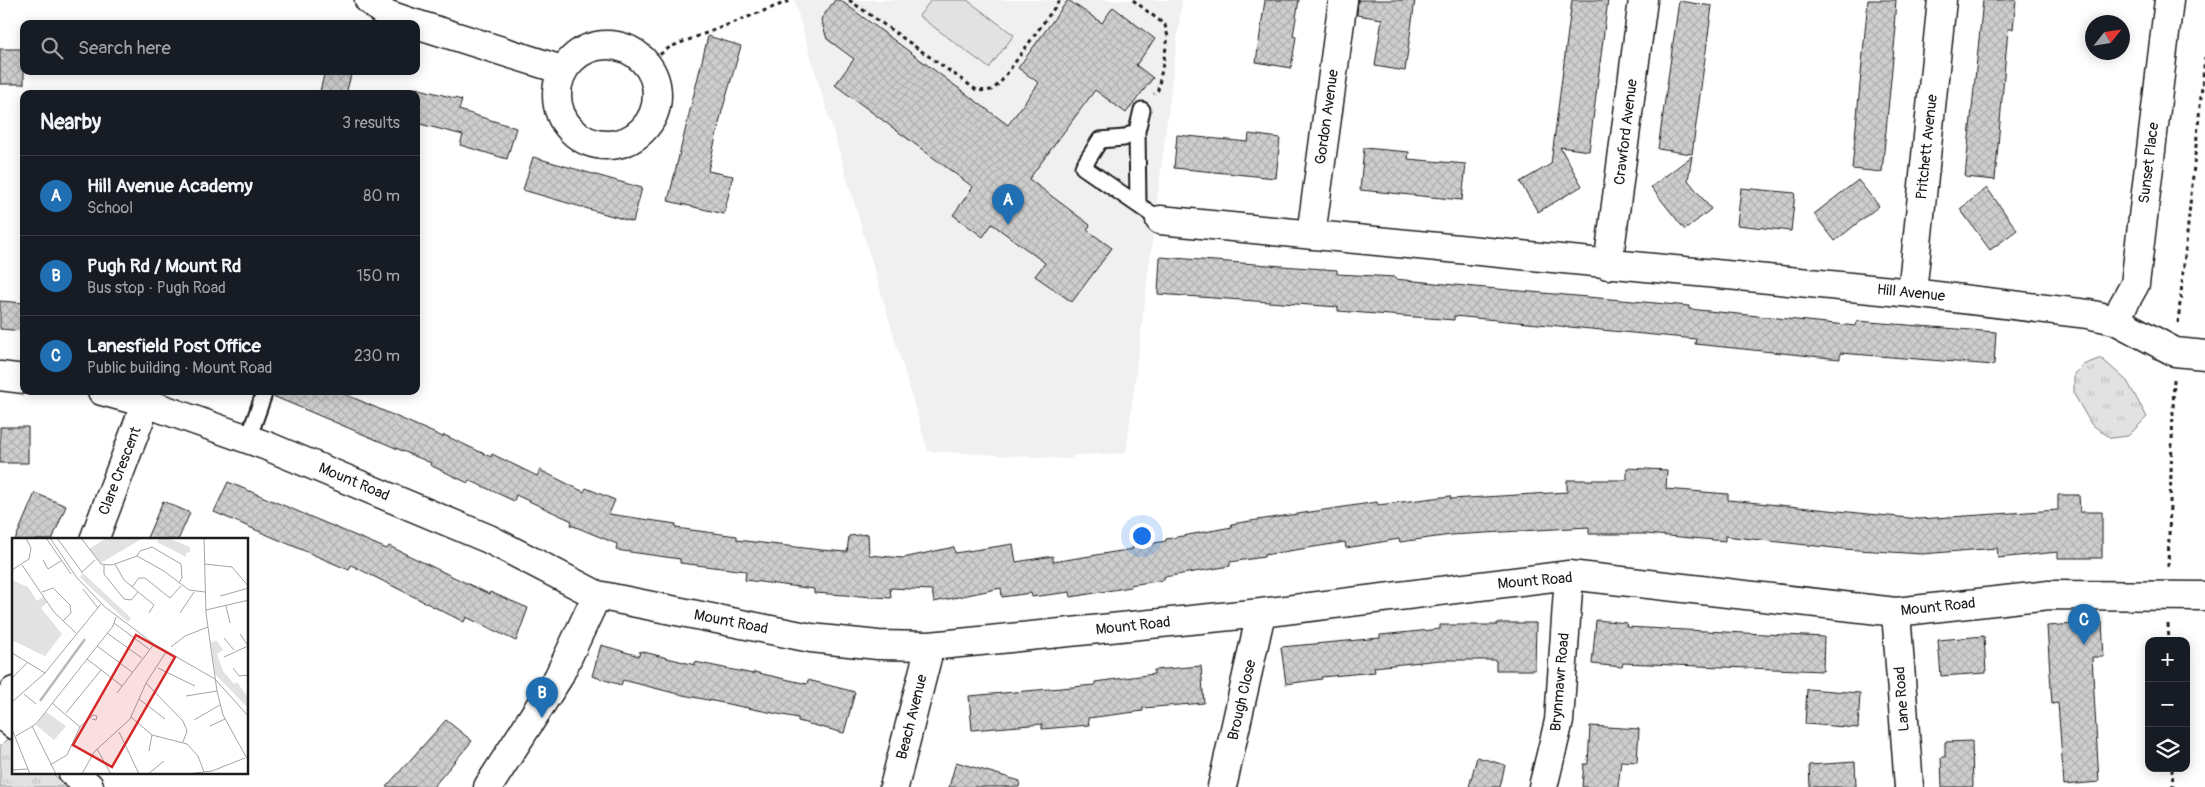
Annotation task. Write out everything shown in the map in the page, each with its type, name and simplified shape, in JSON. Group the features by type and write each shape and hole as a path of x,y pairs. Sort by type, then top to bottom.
{"street":[{"path":"369,0 386,14 404,20"},
{"name":"Gordon Avenue","path":"1311,234 1343,0"},
{"name":"Crawford Avenue","path":"1608,265 1643,0"},
{"name":"Pritchett Avenue","path":"1912,293 1942,0"},
{"name":"Sunset Place","path":"2115,320 2135,284 2169,0"},
{"path":"420,25 562,70"},
{"path":"612,45 632,51 647,64 656,81 657,101 651,120 638,135 621,144 601,146 582,140 567,127 558,109 556,89 562,70 575,55 593,46 612,45"},
{"name":"Hill Avenue","path":"1160,220 1608,265 1912,293 2088,314 2115,320 2175,352 2205,355"},
{"path":"0,376 20,378"},
{"name":"Mount Road","path":"117,395 146,403 248,439 489,539 597,595 811,638 930,646 1261,613 1569,575 1896,612 2049,595 2205,596"},
{"name":"Clare Crescent","path":"95,538 146,403"},
{"name":"Brynmawr Road","path":"1543,787 1559,721 1569,575"},
{"path":"488,787 558,678 597,595"},
{"name":"Lane Road","path":"1896,612 1909,787"},
{"name":"Brough Close","path":"1222,787 1261,613"},
{"name":"Beach Avenue","path":"894,787 930,646"},
{"path":"12,694 0,714 12,723"}],"lane":[{"path":"1138,203 1137,131 1142,110"},
{"path":"1137,131 1124,138 1100,140 1083,167 1138,203 1160,220"},
{"path":"248,439 264,395"}],"path":[{"path":"647,64 670,48 792,0"},
{"path":"849,0 978,92 992,90 1000,83 1060,0"},
{"path":"1134,0 1165,25 1168,37 1158,90 1142,110"},
{"path":"2172,772 2173,787"}],"shaded area":[{"path":"794,0 1182,0 1126,453 1075,455 1070,459 928,451"}],"green space":[{"path":"931,0 967,0 1014,35 989,68 919,16"},
{"path":"2101,358 2127,381 2147,417 2128,436 2111,438 2091,424 2074,394 2074,374 2083,365"},
{"path":"8,738 12,741 12,774 53,774 68,787 0,787 0,746"}],"building":[{"path":"835,0 840,0 1008,125 1039,83 1018,68 1068,0 1102,23 1113,7 1155,39 1136,65 1153,78 1126,113 1095,90 1029,179 1090,225 1087,230 1112,248 1072,302 1035,276 1045,263 992,224 983,237 953,215 973,187 835,85 854,59 827,39 821,19"},
{"path":"1265,0 1299,0 1293,36 1296,37 1291,68 1256,62"},
{"path":"1358,0 1415,0 1405,71 1375,66 1382,19 1357,15"},
{"path":"1572,0 1608,0 1589,151 1560,147 1582,186 1538,212 1520,182 1551,164"},
{"path":"1868,0 1896,0 1894,27 1896,27 1882,172 1852,169"},
{"path":"1983,0 2016,0 2013,29 2008,29 1995,180 1965,177"},
{"path":"1679,1 1712,6 1692,154 1658,149"},
{"path":"708,36 741,46 722,111 708,171 733,176 724,214 668,201"},
{"path":"0,49 20,49 20,75 24,75 24,84 0,84"},
{"path":"324,75 351,75 347,90 320,90"},
{"path":"416,88 462,100 459,110 516,128 507,159 460,145 463,135 420,124 420,90 416,90"},
{"path":"1249,134 1280,138 1276,178 1174,168 1177,135 1248,142"},
{"path":"1364,148 1409,152 1408,159 1466,164 1462,200 1360,190"},
{"path":"1692,156 1688,180 1711,209 1685,230 1651,187"},
{"path":"533,157 642,188 633,222 523,190"},
{"path":"1858,180 1879,206 1835,241 1814,214"},
{"path":"1741,188 1795,193 1791,231 1737,225"},
{"path":"1987,188 2017,230 1990,250 1960,209"},
{"path":"1160,257 1337,270 1337,274 1395,277 1395,279 1475,287 1689,306 1689,309 1856,326 1857,321 1996,332 1994,365 1840,353 1840,359 1695,344 1696,339 1454,316 1454,320 1338,311 1338,307 1158,294"},
{"path":"0,301 20,303 20,331 0,329"},
{"path":"347,395 443,437 444,435 491,457 492,454 537,476 540,470 584,492 586,488 615,500 609,514 676,524 676,528 737,536 737,540 821,550 847,552 849,536 868,534 869,555 903,558 954,547 955,553 1013,544 1016,562 1053,556 1053,562 1133,549 1132,547 1166,541 1166,539 1232,527 1231,524 1377,502 1378,505 1450,496 1451,499 1567,492 1567,480 1627,480 1627,468 1667,470 1666,489 1728,494 1728,500 1919,519 2058,510 2058,495 2079,495 2080,512 2102,512 2102,558 2058,558 2058,552 1998,558 1997,548 1922,554 1843,549 1725,536 1725,541 1646,534 1589,534 1589,527 1451,535 1400,542 1399,539 1346,548 1345,542 1264,555 1264,557 1230,562 1230,566 1164,577 1164,580 1071,597 1070,592 1032,597 1031,593 1002,597 1001,588 934,602 932,590 890,588 891,598 814,593 814,589 745,580 746,571 680,563 680,559 616,550 617,544 571,525 572,521 516,495 514,501 469,480 468,483 430,465 431,463 273,396"},
{"path":"0,427 28,427 28,463 0,463"},
{"path":"228,482 387,549 389,546 489,594 490,592 528,608 516,641 466,617 464,622 351,565 349,570 214,512"},
{"path":"35,493 66,506 53,538 16,538"},
{"path":"163,501 190,513 179,538 147,538"},
{"path":"1596,620 1627,623 1626,627 1824,637 1823,671 1623,663 1622,667 1592,664"},
{"path":"2102,622 2104,657 2092,657 2099,782 2064,785 2058,703 2052,704 2047,626"},
{"path":"1497,623 1536,623 1535,670 1496,670 1496,660 1440,660 1374,667 1375,672 1321,677 1322,679 1286,684 1281,647 1380,638 1380,635 1440,629 1440,625 1497,625"},
{"path":"1984,636 1986,673 1941,676 1938,640"},
{"path":"601,645 639,656 640,651 695,665 695,662 753,674 754,672 807,684 808,680 855,692 844,733 798,721 798,718 678,694 623,680 621,685 592,676"},
{"path":"1201,666 1204,703 1143,708 1143,711 1088,718 1089,725 1042,729 1042,724 972,730 969,696 1095,685 1095,682 1154,674 1154,670"},
{"path":"1807,689 1860,693 1858,728 1805,724"},
{"path":"446,720 472,741 433,787 386,787"},
{"path":"1590,726 1639,729 1637,762 1621,761 1618,787 1582,787 1584,764 1588,764"},
{"path":"1972,741 1973,787 1942,787 1941,757 1945,757 1945,742"},
{"path":"1477,757 1505,765 1500,787 1469,787"},
{"path":"956,762 1020,781 1019,787 949,787"},
{"path":"1855,762 1856,787 1810,787 1809,765"}],"place":[{"name":"Hill Avenue Academy","path":"1008,225"},
{"name":"Lanesfield Post Office","path":"2084,645"},
{"name":"Pugh Rd / Mount Rd","path":"542,718"}]}
